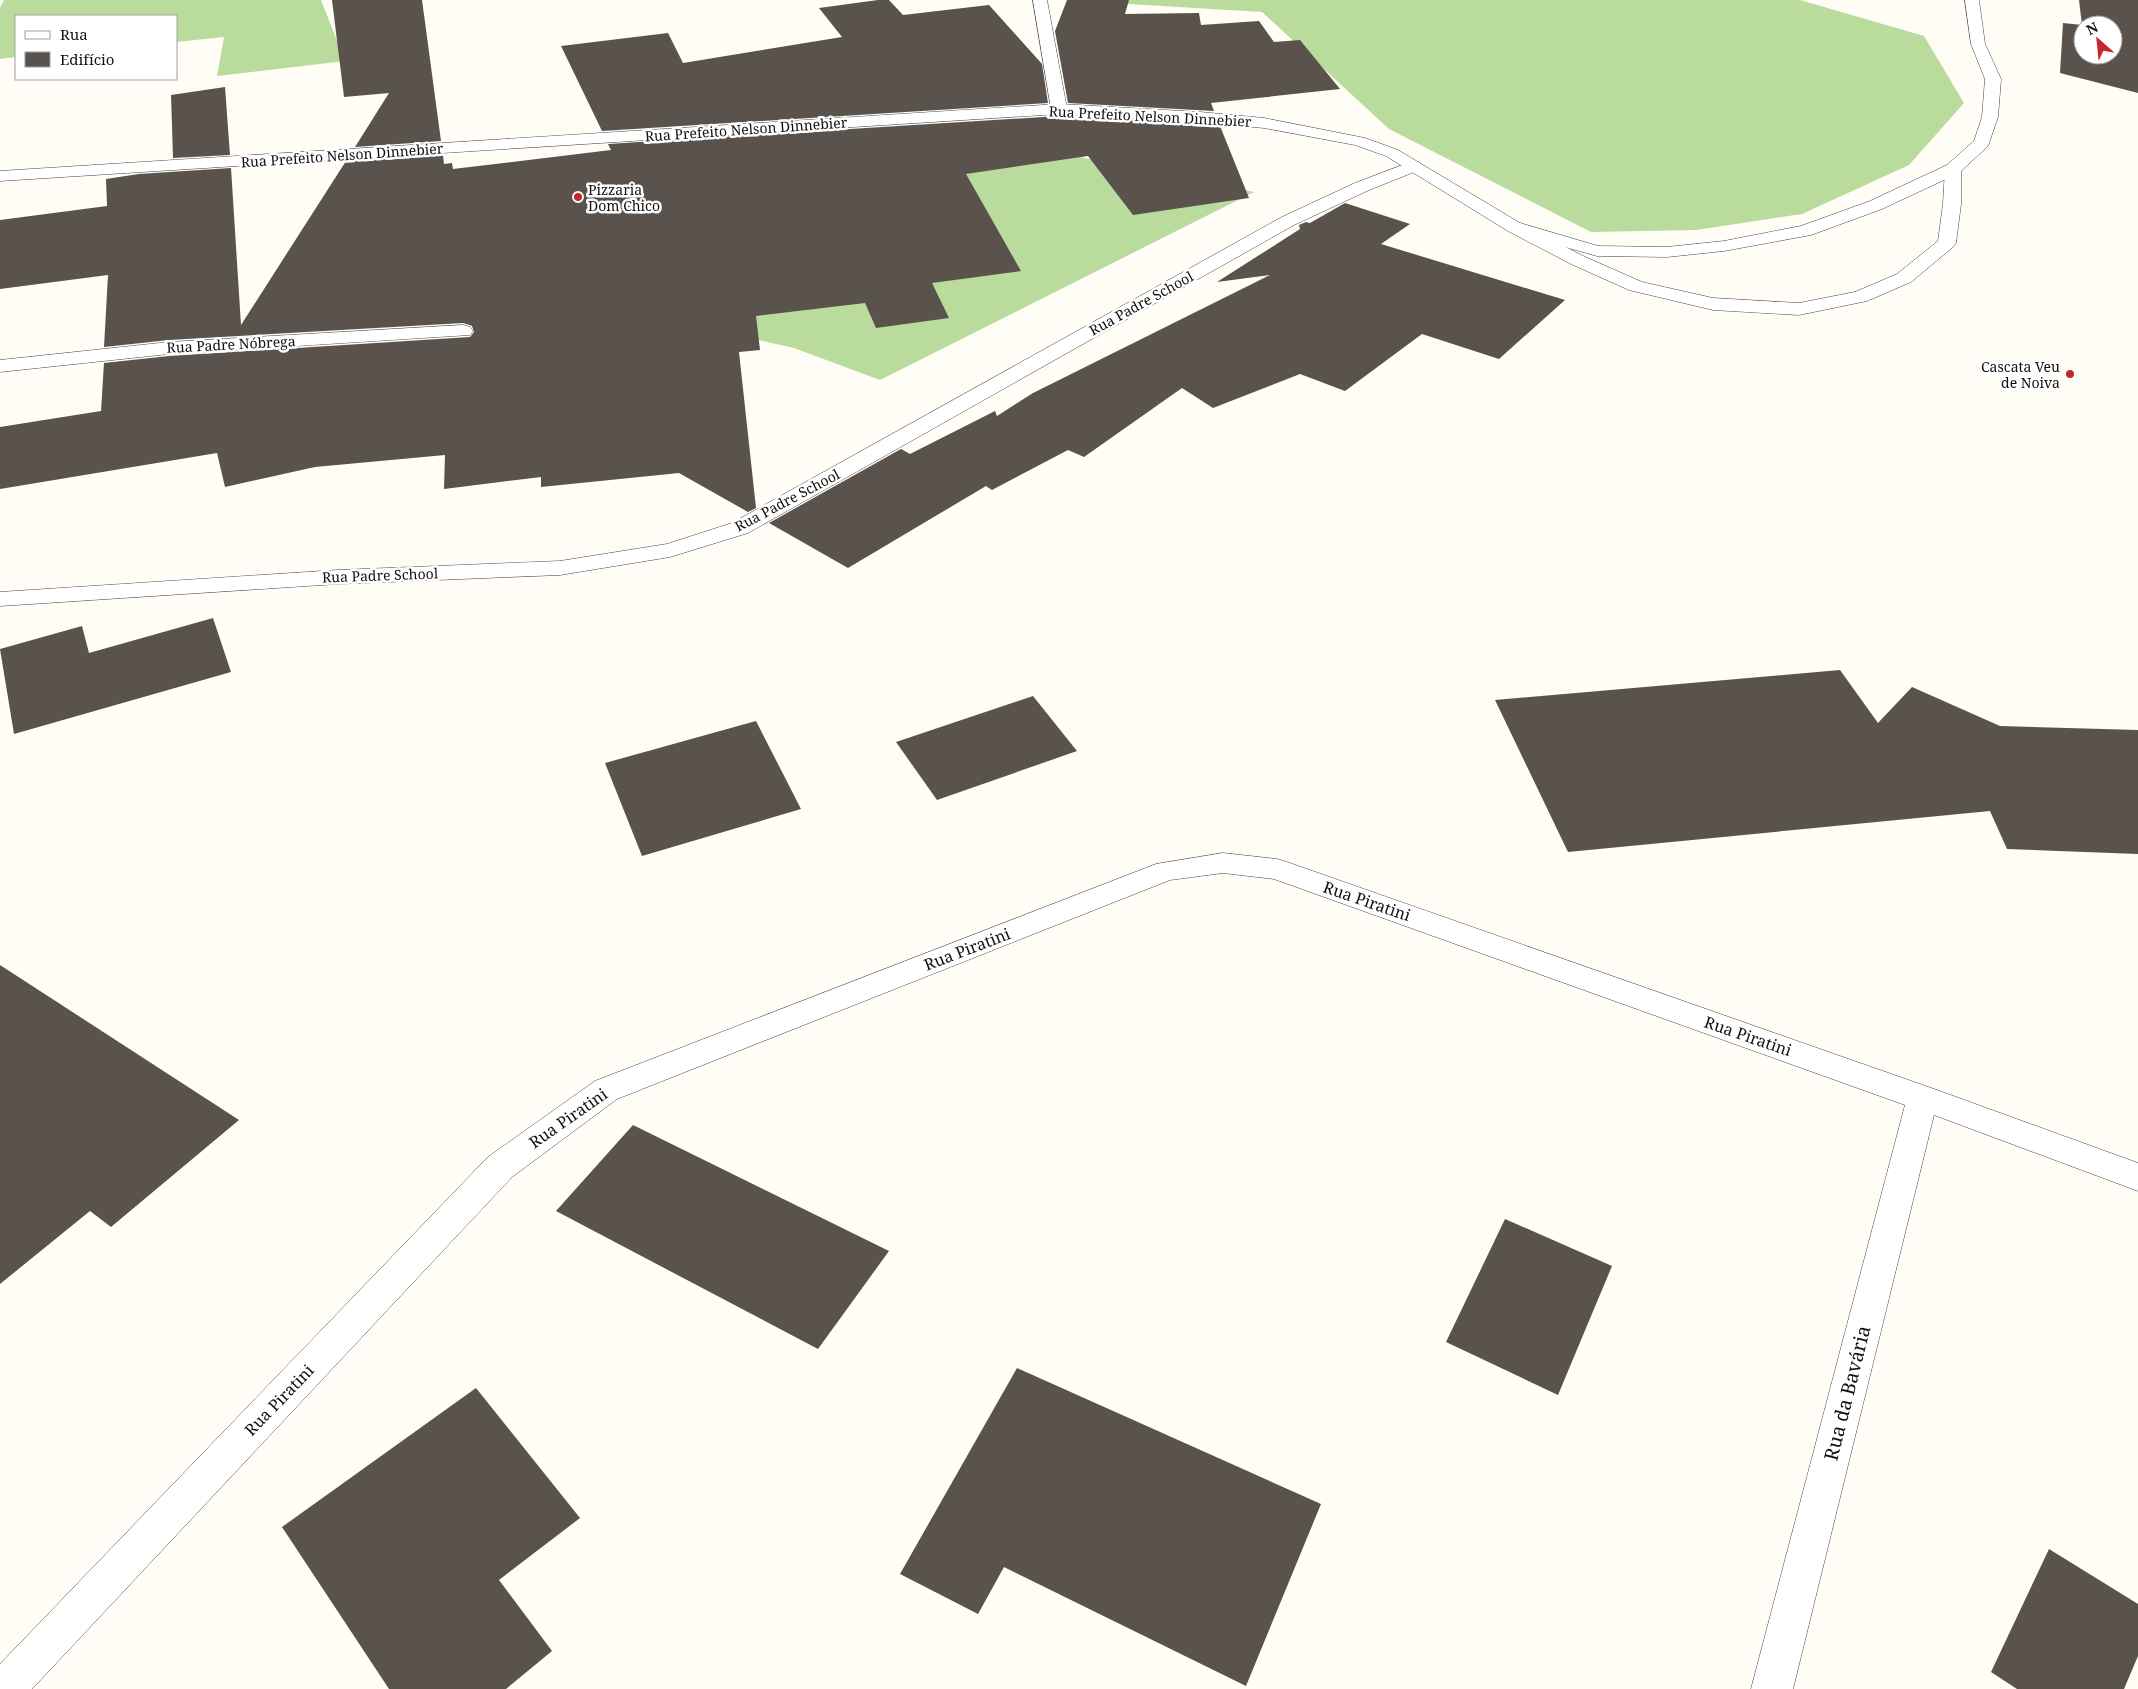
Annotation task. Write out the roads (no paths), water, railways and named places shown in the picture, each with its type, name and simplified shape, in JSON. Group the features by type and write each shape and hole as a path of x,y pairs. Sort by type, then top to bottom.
{"street":[{"path":"1040,0 1059,109"},
{"name":"Rua Prefeito Nelson Dinnebier","path":"0,176 1059,109 1200,117 1264,123 1315,131 1359,141 1392,153 1514,227 1597,251 1667,252 1724,246 1805,231 1876,205 1952,169 1982,142 1990,117 1993,79 1978,44 1972,0"},
{"name":"Rua Padre School","path":"0,599 338,576 560,568 670,550 740,528 1288,221 1361,187 1413,166"},
{"path":"1514,227 1578,260 1636,286 1713,304 1799,309 1860,297 1904,278 1947,243 1952,204 1952,169"},
{"name":"Rua Padre Nóbrega","path":"0,366 169,348 464,331"},
{"name":"Rua Piratini","path":"4,1689 500,1167 606,1090 1166,871 1223,864 1277,869 1923,1098 2138,1178"},
{"name":"Rua da Bavária","path":"1772,1689 1923,1098"}],"place":[{"name":"Pizzaria Dom Chico","path":"578,197"},
{"name":"Cascata Veu de Noiva","path":"2070,374"}]}
